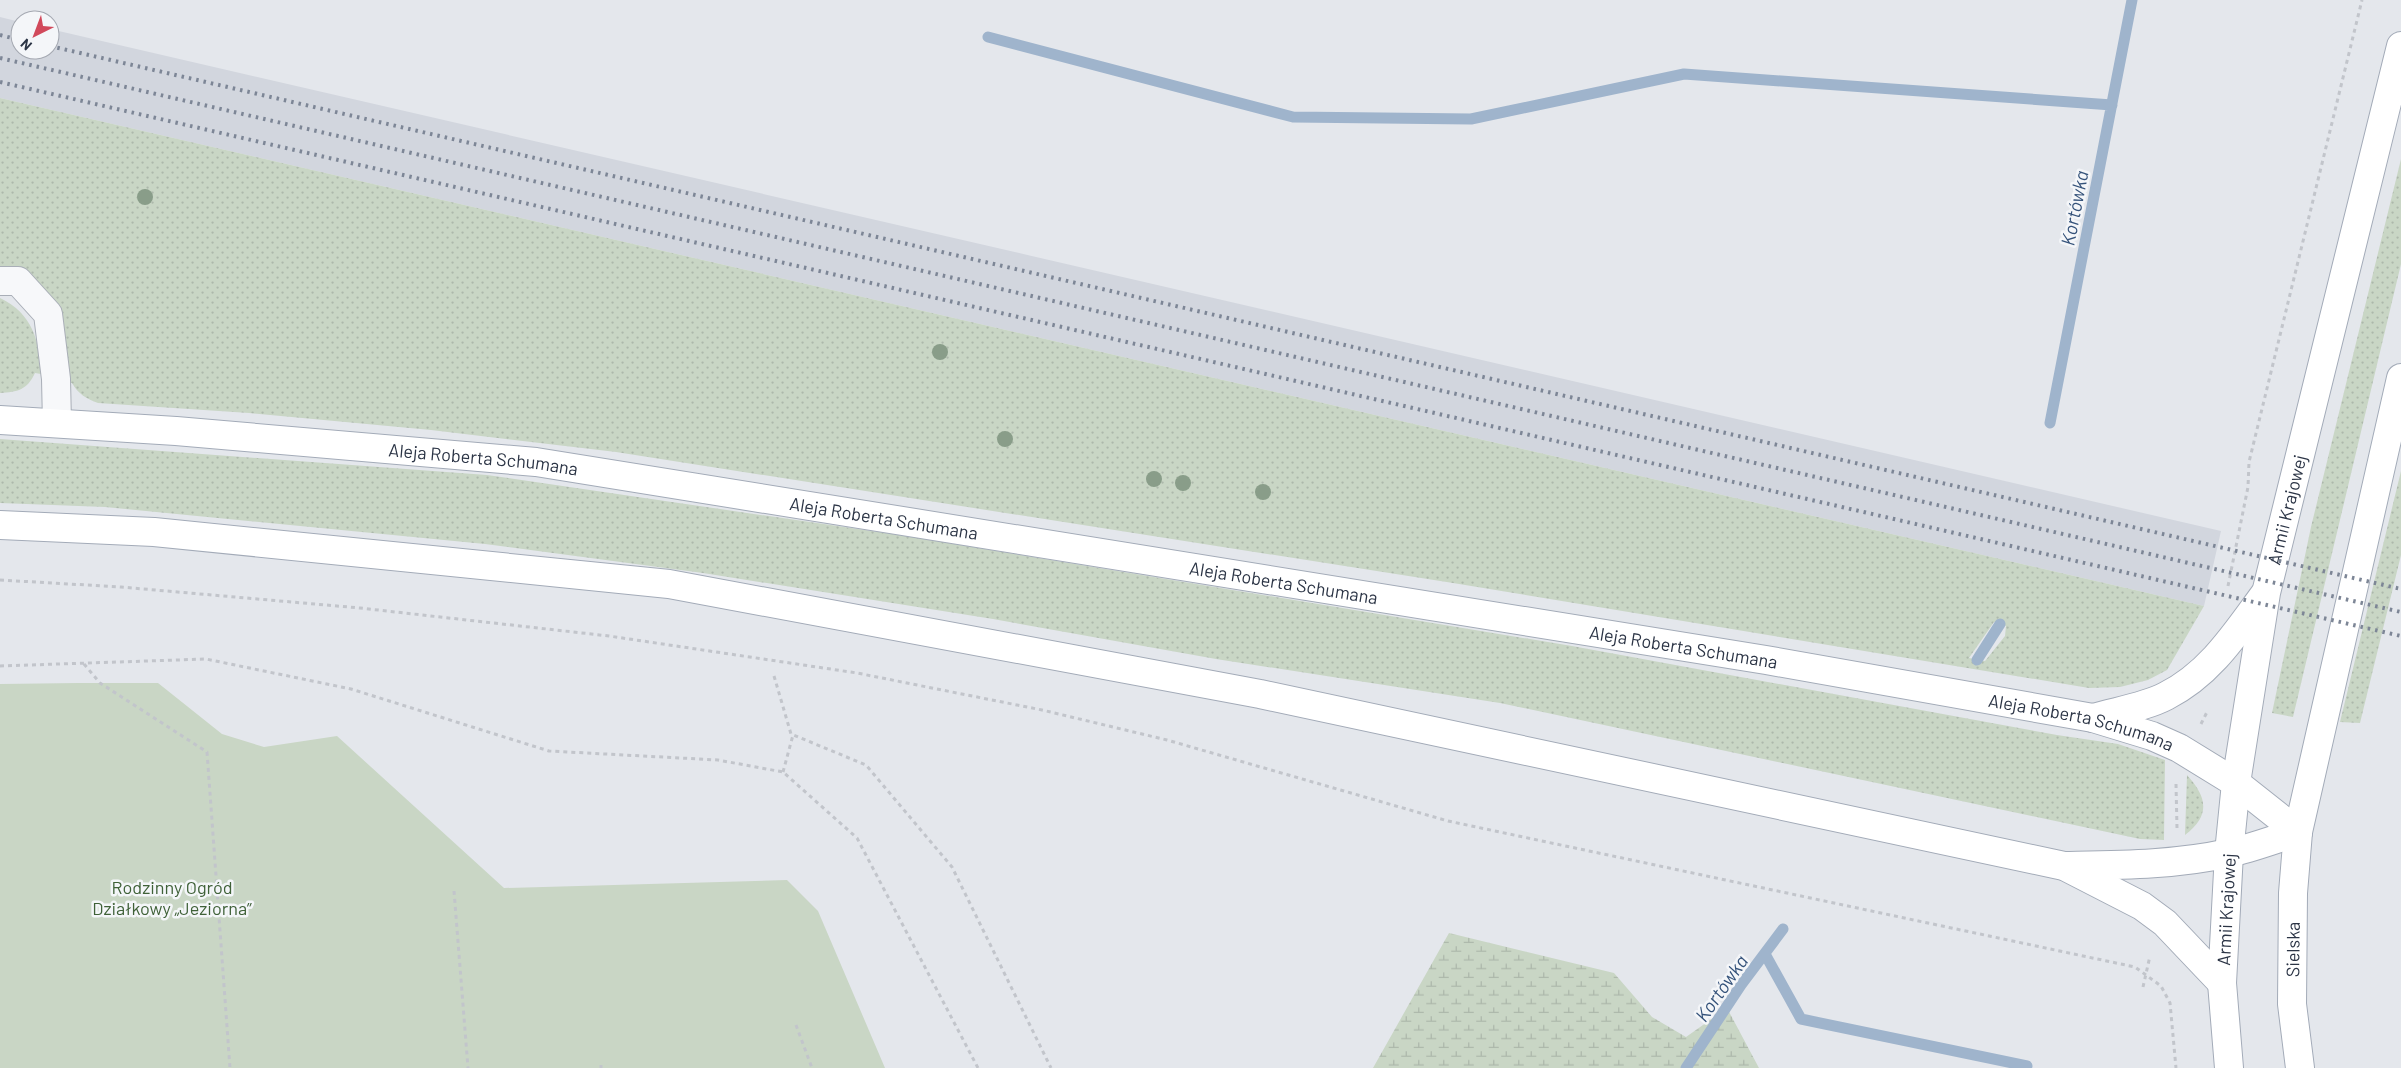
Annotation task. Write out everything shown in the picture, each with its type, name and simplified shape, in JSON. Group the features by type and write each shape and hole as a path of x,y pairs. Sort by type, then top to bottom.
{"main road":[{"name":"Armii Krajowej","path":"2222,982 2229,853 2236,783 2266,593 2401,46"},
{"path":"0,524 154,532 669,584 1260,694 2064,866 2147,864 2229,853 2298,832 2401,378"},
{"name":"Aleja Roberta Schumana","path":"0,420 176,431 536,462 1766,660 2093,718 2152,736 2179,748 2236,783 2298,832"},
{"path":"2093,718 2166,696 2184,685 2221,653 2266,593"},
{"name":"Sielska","path":"2298,832 2293,893 2292,1004 2300,1068"},
{"path":"2064,866 2142,906 2165,923 2222,982 2229,1068"}],"lane":[{"path":"0,281 18,281 48,314 56,379 57,423"}],"path":[{"path":"2248,487 2249,462 2362,0"},
{"path":"0,580 121,587 360,608 609,636 858,673 1042,710 1167,740 1448,821 2134,967 2161,986 2170,1003 2176,1068"},
{"path":"0,666 206,659 352,689 549,751 718,760 783,772 856,838 978,1068"},
{"path":"83,663 100,683 207,752 230,1068"},
{"path":"774,676 793,734 783,772"},
{"path":"793,734 866,765 952,867 1051,1068"},
{"path":"454,891 468,1068"},
{"path":"796,1025 812,1068"}],"shaded area":[{"path":"0,17 10,20 10,60 60,60 60,31 2221,531 2204,606 0,98"}],"green space":[{"path":"0,98 2204,606 2167,670 2148,680 2120,687 2089,688 1453,583 616,452 431,430 249,413 98,403 83,396 72,383 69,383 66,351 0,274","holes":["1994,622 2006,626 2005,636 1985,661 1969,658"]},
{"path":"2401,159 2401,264 2293,717 2272,713 2311,527"},
{"path":"0,298 20,312 32,329 39,350 41,374 35,373 29,383 21,389 0,393"},
{"path":"0,439 487,475 906,536 1572,646 2057,735 2118,744 2165,760 2164,840 2140,839 1500,703 1216,659 993,619 703,573 485,544 105,507 0,503"},
{"path":"2401,471 2401,555 2360,723 2340,722"},
{"name":"Rodzinny Ogród Działkowy „Jeziorna”","path":"158,683 222,734 264,747 337,736 504,888 787,880 818,911 885,1068 0,1068 0,684"},
{"path":"2187,775 2199,791 2203,806 2199,820 2185,835"},
{"path":"1449,933 1614,973 1652,1017 1686,1037 1727,1008 1759,1068 1373,1068"}],"waterway":[{"name":"Kortówka","path":"2050,423 2132,0"},
{"path":"988,37 1293,117 1471,119 1684,74 2112,105"},
{"name":"Kortówka","path":"1977,660 2000,624"},
{"name":"Kortówka","path":"1686,1068 1741,985 1783,929"},
{"path":"1765,954 1801,1019 2027,1066"}],"railway":[{"path":"0,35 10,38"},
{"path":"60,48 2401,589"},
{"path":"0,58 2401,612"},
{"path":"0,82 2401,636"}]}
